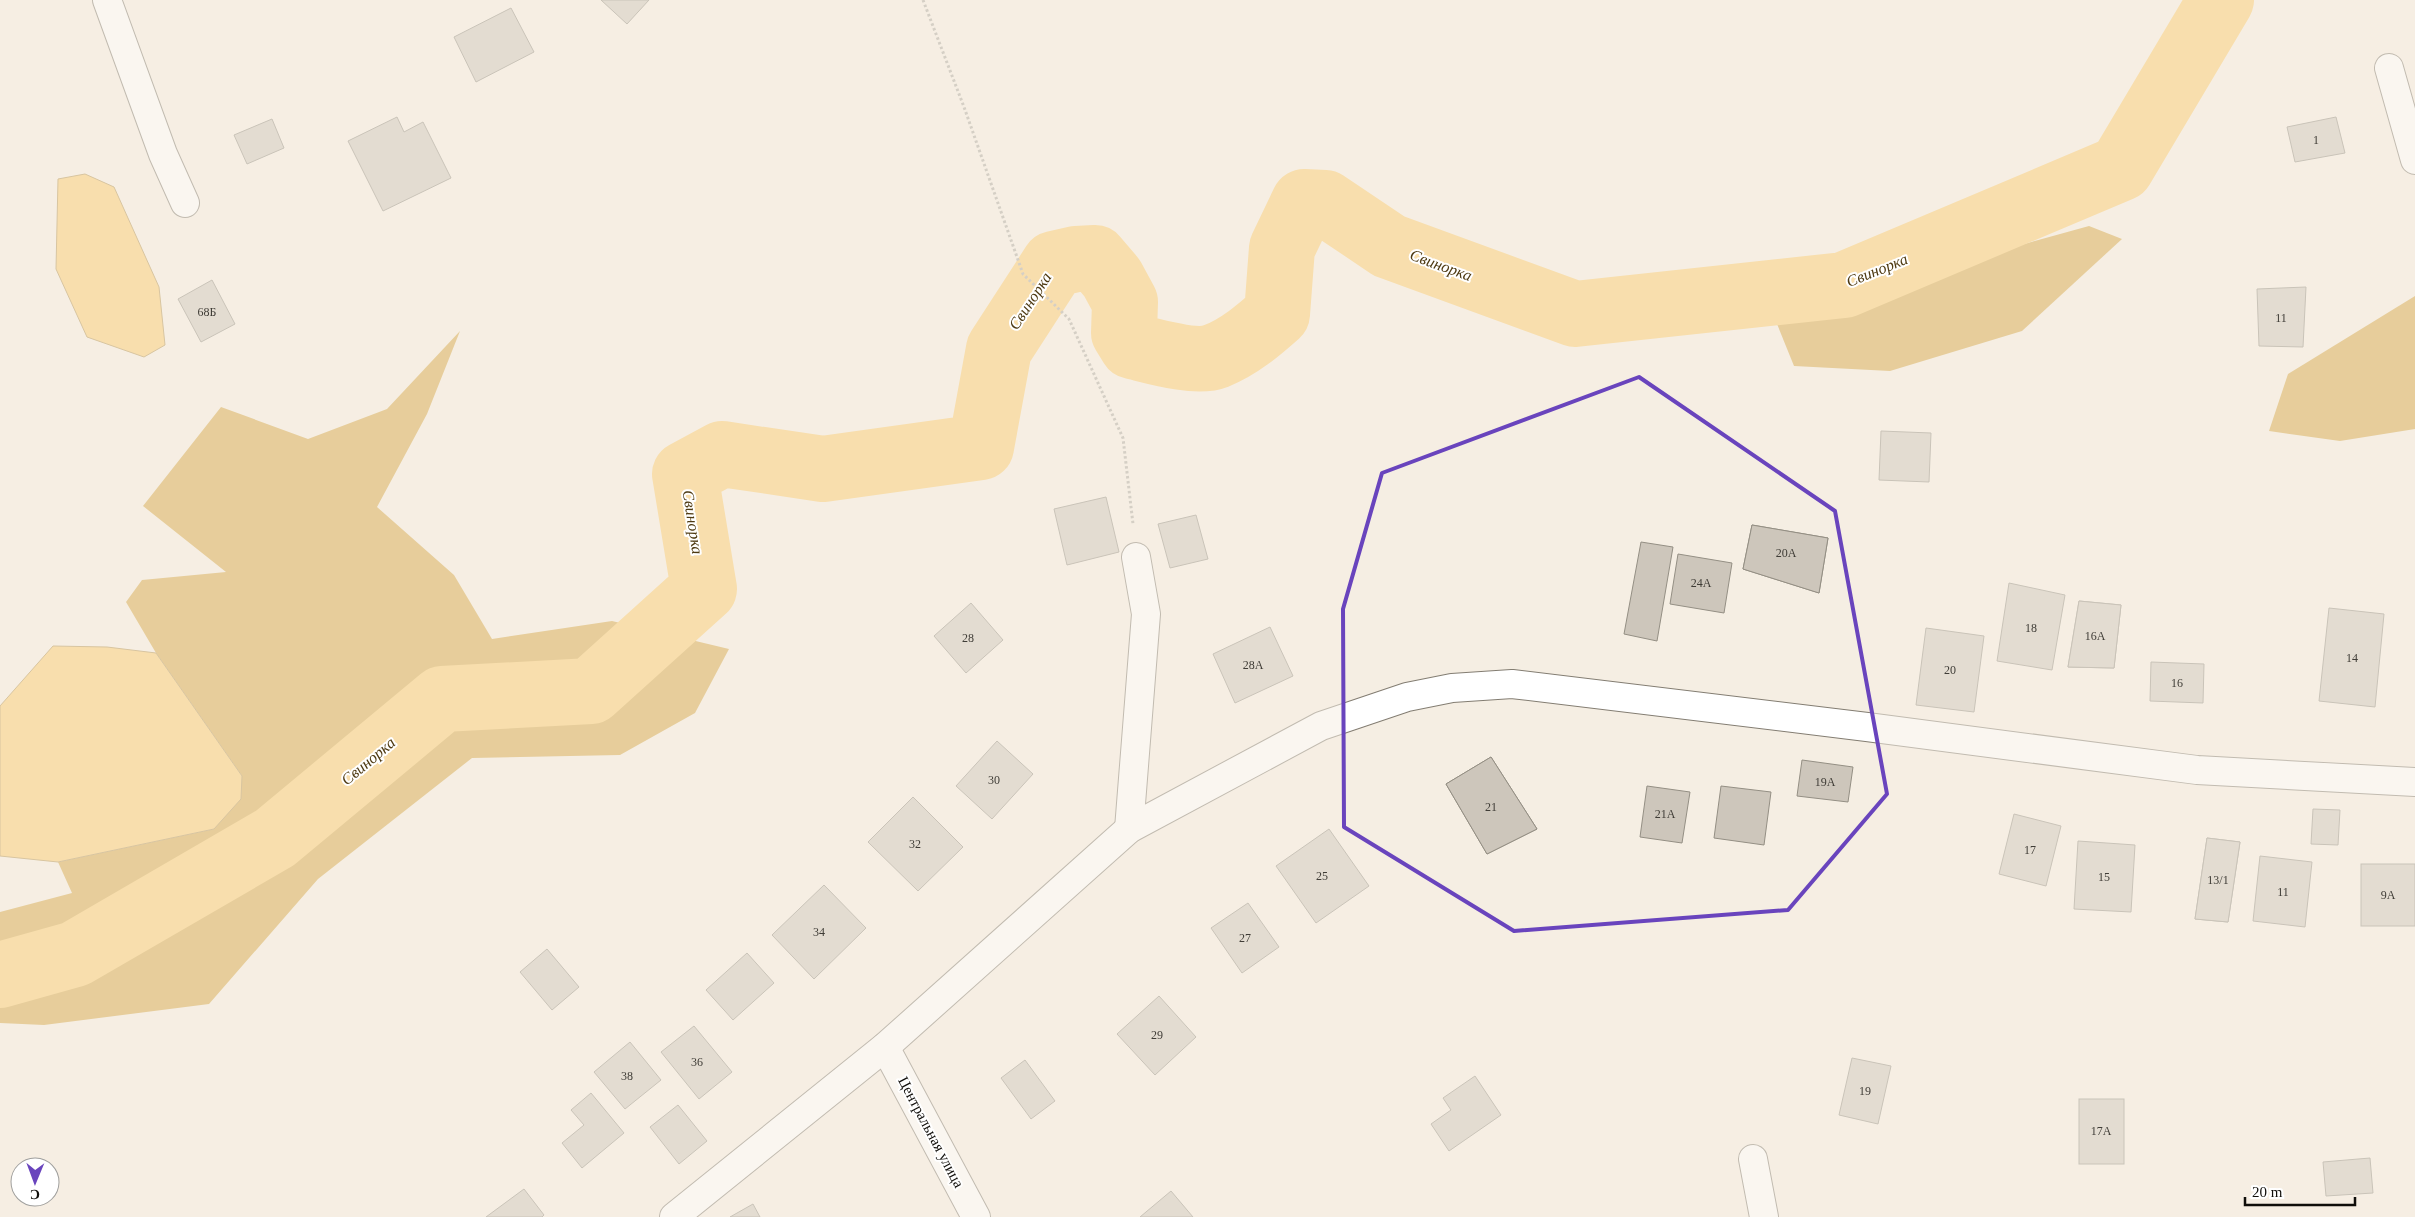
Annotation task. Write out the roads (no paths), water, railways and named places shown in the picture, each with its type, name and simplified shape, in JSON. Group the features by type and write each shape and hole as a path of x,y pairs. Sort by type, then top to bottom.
{"street":[{"path":"107,0 163,154 185,203"},
{"path":"2389,68 2415,160"},
{"path":"1129,829 1146,614 1136,557"},
{"path":"674,1217 885,1047 1129,829 1321,726 1407,697 1452,688 1512,684 1867,726 2197,770 2415,782"},
{"name":"Центральная улица","path":"885,1047 976,1217"},
{"path":"1753,1159 1764,1217"}],"waterway":[{"name":"Свинорка","path":"0,975 75,954 275,838 442,699 591,691 704,589 685,474 722,454 823,469 981,447 999,349 1054,264 1076,259 1095,258 1112,278 1125,302 1124,333 1132,346 1174,356 1197,359 1216,356 1233,348 1277,314 1282,248 1304,202 1325,203 1389,246 1575,314 1844,285 2121,168 2221,0"}]}
